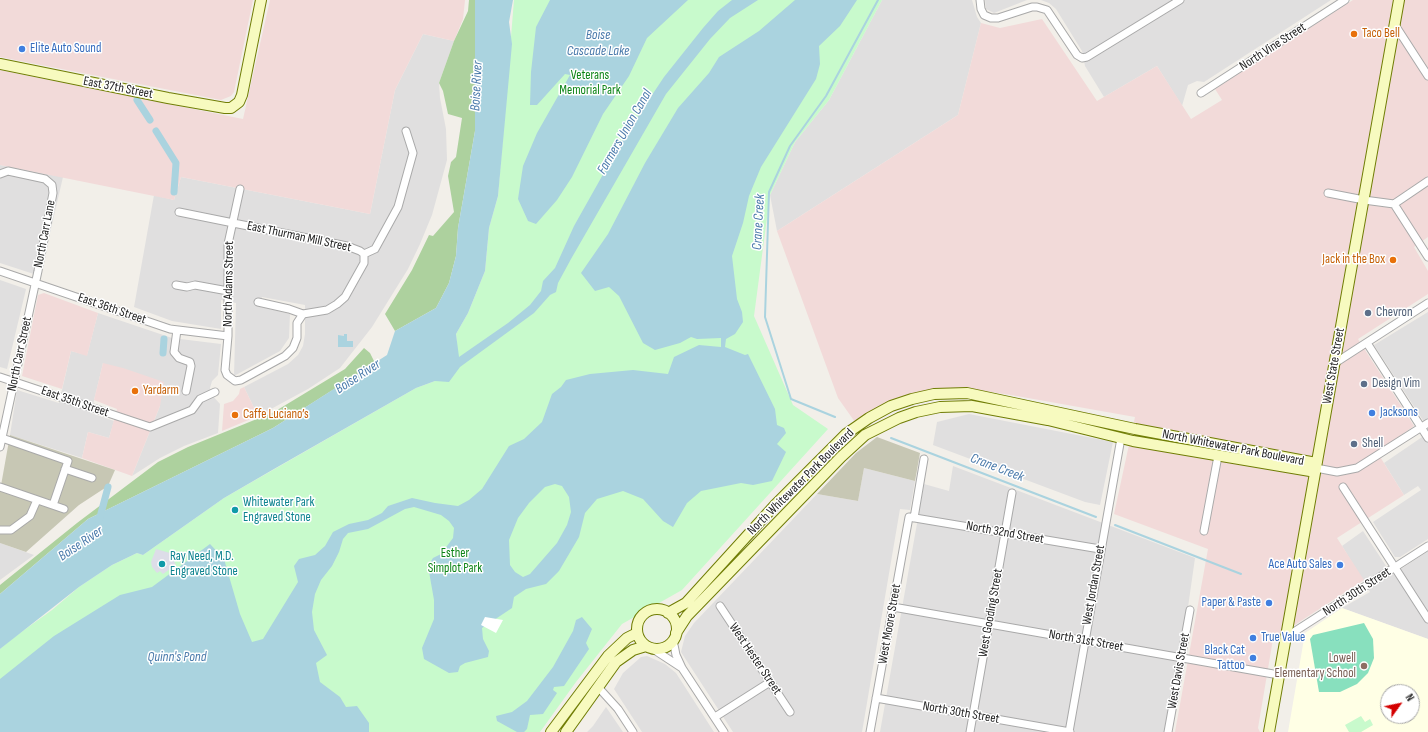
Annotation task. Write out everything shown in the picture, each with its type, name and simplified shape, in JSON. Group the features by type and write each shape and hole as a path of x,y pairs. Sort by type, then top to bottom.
{"street":[{"name":"East 37th Street","path":"0,64 203,104 226,108 236,106 242,94 261,0"},
{"path":"980,0 981,9 984,15 991,18 998,18 1037,7 1047,10 1077,55 1082,58 1087,57 1180,0"},
{"name":"North Vine Street","path":"1201,93 1346,0"},
{"name":"West State Street","path":"1269,732 1400,0"},
{"path":"1395,25 1428,76"},
{"path":"258,302 289,308 303,314 327,310 345,297 364,264 364,254 376,246 398,206 413,154 406,131"},
{"name":"North Carr Lane","path":"0,174 8,171 45,179 52,185 53,193 35,283"},
{"path":"1328,193 1394,204 1428,181"},
{"name":"North Adams Street","path":"240,189 228,244 228,336 225,370 230,379 235,381 241,380 285,356 293,348 297,338 297,323 303,314"},
{"path":"1394,204 1428,257"},
{"name":"East Thurman Mill Street","path":"179,212 347,246 364,254"},
{"name":"East 36th Street","path":"0,272 177,330 228,336"},
{"name":"North Carr Street","path":"0,447 35,283"},
{"path":"176,286 187,287 196,285 228,291"},
{"path":"1335,363 1428,303"},
{"path":"177,330 175,354 187,360 191,366 186,391"},
{"path":"1367,343 1428,438"},
{"name":"East 35th Street","path":"0,377 150,427 192,410 200,399 215,392"},
{"name":"North Whitewater Park Boulevard","path":"668,613 686,603 775,505 846,434 869,418 891,406 912,398 934,394 967,393 1135,429 1311,462 1316,468 1310,471 1218,456 1121,438 1048,420 972,406 940,407 916,412 899,418 865,435 840,457 685,619 675,636"},
{"path":"1316,468 1337,472 1357,468 1428,424"},
{"path":"2,438 68,461 53,505"},
{"name":"West Jordan Street","path":"1069,732 1100,549 1121,438"},
{"path":"1204,531 1218,456"},
{"name":"West Moore Street","path":"870,732 893,607 924,459"},
{"path":"65,469 92,478"},
{"path":"0,487 64,509"},
{"path":"1344,487 1428,619"},
{"name":"West Gooding Street","path":"970,732 1012,493"},
{"path":"0,530 11,530 30,516 37,500"},
{"name":"North 32nd Street","path":"912,517 1100,549"},
{"name":"North 30th Street","path":"1286,637 1428,546"},
{"name":"West Hester Street","path":"720,606 790,712"},
{"name":"North 31st Street","path":"893,607 1279,675"},
{"path":"682,668 650,647 638,633 638,623 644,614 657,609 668,613 675,622 676,655 682,668 724,732"},
{"name":"West Davis Street","path":"1168,732 1190,610"},
{"path":"551,732 608,656 627,638 638,633"},
{"path":"566,732 620,659 633,650 650,647 664,647 675,636"},
{"path":"715,717 770,682"},
{"path":"598,687 618,709 633,732"},
{"name":"North 30th Street","path":"876,698 1069,732"}],"shaded area":[{"path":"0,0 253,0 234,92 231,96 221,100 0,57"},
{"path":"270,0 465,0 463,19 454,41 423,34 395,90 370,214 181,177 174,200 0,165 0,70 243,119"},
{"path":"882,0 972,0 977,17 981,23 958,115 777,231 770,195 795,142 829,100"},
{"path":"985,0 1027,0 994,13 986,9"},
{"path":"1041,0 1331,0 1204,82 1197,81 1188,85 1182,106 1157,66 1104,97 1085,66 1082,51 1056,9 1049,3"},
{"path":"1353,0 1428,0 1428,237 1414,247 1428,271 1428,294 1358,339 1414,426 1377,452 1404,495 1337,538 1364,580 1273,639 1258,728 1260,732 1175,732 1208,549 1114,514 1135,417 964,388 913,394 855,422 838,398 777,231 958,115 981,23 1000,28 1042,19 1097,101 1157,66 1191,119 1222,100 1215,89"},
{"path":"423,34 454,41 439,83 440,98 446,129 447,160 432,215 420,244 408,269 372,327 340,368 308,389 258,416 244,387 288,364 298,355 303,346 305,334 305,305 262,297 261,307 290,314 289,338 280,351 234,376 236,303 221,300 221,329 172,321 134,307 154,195 174,200 181,177 370,214 395,90"},
{"path":"0,165 63,177 40,276 0,263"},
{"path":"0,280 26,289 7,369 0,367"},
{"path":"44,293 98,313 87,356 71,351 62,389 22,376 38,295"},
{"path":"1428,312 1428,428 1374,345"},
{"path":"98,313 172,338 221,344 218,375 212,381 210,388 211,394 220,404 218,433 184,446 160,458 132,476 160,406 103,363 91,413 114,421 109,438 88,432 82,458 10,435 17,390 59,403 71,351 87,355"},
{"path":"103,363 164,382 160,406 132,476 82,458 88,432 109,438 117,409 94,400"},
{"path":"244,387 258,416 222,431 224,404 233,401 239,394 240,389"},
{"path":"969,414 1113,442 1100,505 1085,502 933,445 937,422"},
{"path":"1428,433 1428,539 1400,557 1395,557 1373,522 1421,490 1418,486 1404,495 1384,463"},
{"path":"10,435 115,470 108,486 79,505 26,552 0,543 0,491"},
{"path":"877,437 920,453 915,481 864,468 858,501 817,494 856,453"},
{"path":"953,466 1195,558 1180,663 1167,732 880,732 924,484 949,491"},
{"path":"864,468 915,481 910,510 900,509 862,732 733,732 681,652 685,636 694,623 817,494 858,501"},
{"path":"1363,531 1392,575 1428,551 1428,639 1342,608 1370,592 1342,546"},
{"path":"0,543 34,555 0,580"},
{"path":"156,549 170,553 176,565 163,574 160,571 157,573 152,567 151,562"},
{"name":"Lowell Elementary School","path":"1342,608 1428,639 1428,732 1288,732 1305,633"},
{"path":"647,656 665,664 676,673 714,732 642,732 614,689 623,673 641,657"},
{"path":"606,707 623,732 587,732 593,726"}],"green space":[{"path":"469,0 475,0 475,131 458,228 456,256 449,283 436,308 395,331 385,314 412,270 429,235 433,236 454,212 448,176 451,162 456,157 462,118 448,114 443,91 439,83 454,41 468,11"},
{"name":"Esther Simplot Park","path":"514,0 882,0 829,100 795,142 770,195 754,316 793,405 828,429 682,590 622,624 576,682 540,732 0,732 0,649 13,638 52,610 79,587 112,565 137,553 143,555 224,498 416,388 435,381 457,343 456,334 468,313 485,271 489,228 498,196"},
{"path":"364,348 370,353 375,363 273,428 88,519 0,594 0,585 77,523 158,462 188,447 274,412 345,369"},
{"path":"1364,623 1373,639 1374,658 1368,673 1357,684 1340,692 1319,692 1310,639 1313,635"},
{"path":"1361,716 1365,722 1370,719 1373,725 1361,732 1349,732 1345,725"}],"water":[{"name":"Boise River","path":"475,0 513,0 509,22 512,44 498,196 489,228 485,271 468,313 456,334 459,357 508,323 530,305 541,291 543,281 555,268 574,226 624,137 664,77 703,28 718,11 732,0 758,0 730,18 710,39 666,94 571,259 558,283 556,292 550,295 534,313 460,367 449,382 435,381 416,388 224,498 143,555 137,553 112,565 79,587 0,649 0,594 88,519 273,428 387,355 395,331 436,308 449,283 456,256 458,228 475,131"},
{"name":"Boise Cascade Lake","path":"550,0 688,0 647,38 629,76 603,114 572,177 557,200 536,224 528,221 518,199 523,166 537,133 570,75 565,74 537,105 530,105 531,72 536,27"},
{"name":"Quinn's Pond","path":"795,0 857,0 840,26 819,46 820,64 816,79 761,167 749,196 743,223 732,256 737,299 742,312 743,322 735,334 726,339 725,347 745,355 748,354 775,409 777,425 784,428 786,433 777,444 786,452 772,481 753,485 741,483 701,491 687,503 673,527 663,521 643,499 623,491 597,499 585,513 579,537 559,571 546,584 526,589 514,597 512,608 482,628 483,639 489,651 488,657 465,663 460,666 458,672 449,673 424,659 422,648 434,619 434,600 428,566 433,558 441,554 453,538 454,528 449,521 441,515 414,507 405,509 368,529 348,533 343,539 339,552 332,566 321,580 315,594 312,612 314,630 327,655 316,663 320,682 340,697 346,707 357,706 369,723 369,732 0,732 0,679 54,636 120,595 152,587 210,544 224,559 240,614 252,642 263,639 298,582 294,566 299,559 315,555 325,546 333,532 349,524 368,520 382,513 388,506 412,498 458,506 469,500 482,489 509,446 524,439 542,422 552,394 561,387 566,380 590,374 633,370 668,374 674,357 699,345 721,347 721,338 697,339 691,337 680,343 655,350 643,343 619,296 609,287 595,291 581,273 608,234 645,163 678,108 709,73 719,57 759,31","holes":["555,484 562,486 569,497 571,512 567,525 557,543 530,574 523,577 515,572 510,565 509,540 518,518 529,503 545,487"]},
{"path":"344,334 347,334 347,341 353,341 353,347 338,347 338,335 344,336"},
{"path":"582,617 592,629 586,643 589,649 564,686 554,687 553,690 557,693 543,714 530,715 527,729 524,732 517,732 497,721 496,716 512,712 527,701 553,667 573,631 576,620"}],"pier":[{"path":"485,617 503,620 496,633 481,625"}],"waterway":[{"name":"Crane Creek","path":"835,417 791,399 765,317 769,192 790,146 826,96 878,0"},
{"path":"137,100 150,120"},
{"path":"156,131 176,163 174,192"},
{"path":"163,353 164,339"},
{"name":"Crane Creek","path":"891,438 1096,517"},
{"name":"Boise River","path":"99,521 108,487"},
{"name":"Crane Creek","path":"1115,525 1241,574"}],"place":[{"name":"Taco Bell","path":"1354,34"},
{"name":"Elite Auto Sound","path":"22,49"},
{"name":"Jack in the Box","path":"1393,260"},
{"name":"Chevron","path":"1368,313"},
{"name":"Design Vim","path":"1364,384"},
{"name":"Yardarm","path":"135,391"},
{"name":"Jacksons","path":"1372,413"},
{"name":"Caffe Luciano’s","path":"235,415"},
{"name":"Shell","path":"1354,444"},
{"name":"Whitewater Park Engraved Stone","path":"235,510"},
{"name":"Ray Need, M.D. Engraved Stone","path":"162,564"},
{"name":"Ace Auto Sales","path":"1340,565"},
{"name":"Paper & Paste","path":"1269,603"},
{"name":"True Value","path":"1253,638"},
{"name":"Black Cat Tattoo","path":"1253,658"},
{"name":"Lowell Elementary School","path":"1364,666"}],"park label":[{"name":"Veterans Memorial Park","path":"590,84"}],"water label":[{"name":"Farmers Union Canal","path":"625,132"}]}
